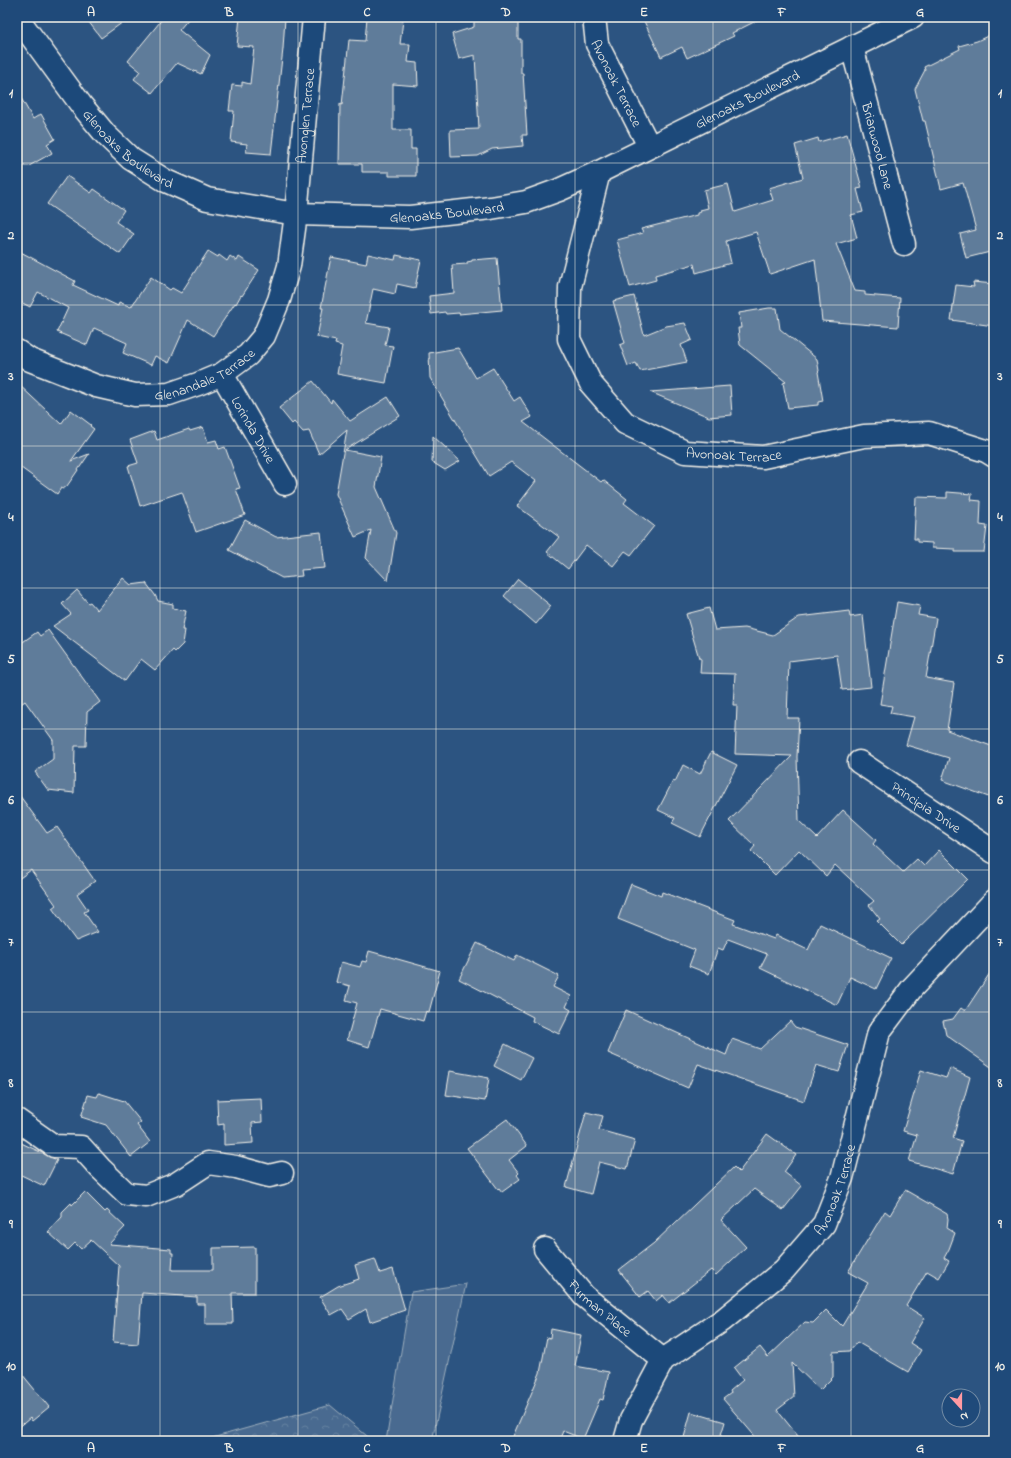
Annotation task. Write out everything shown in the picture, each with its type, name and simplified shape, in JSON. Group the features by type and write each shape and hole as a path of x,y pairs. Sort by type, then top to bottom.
{"street":[{"name":"Avonglen Terrace","path":"296,214 314,17"},
{"name":"Avonoak Terrace","path":"594,17 597,44 649,146"},
{"name":"Glenoaks Boulevard","path":"17,18 82,106 106,135 131,159 166,181 207,199 296,214 410,217 490,208 526,202 559,190 599,172 913,17"},
{"name":"Briarwood Lane","path":"852,46 904,244"},
{"name":"Avonoak Terrace","path":"599,172 570,287 569,339 591,384 625,423 685,452 763,458 864,436 930,433 986,451 994,456"},
{"name":"Glenandale Terrace","path":"17,351 30,360 96,386 134,395 169,394 222,374 248,355 264,336 280,300 289,266 296,214"},
{"name":"Lorinda Drive","path":"222,374 285,484"},
{"name":"Principia Drive","path":"859,762 994,852"},
{"name":"Avonoak Terrace","path":"625,1441 631,1420 663,1360 723,1320 784,1270 824,1224 842,1178 879,1032 912,988 994,901"},
{"path":"17,1120 54,1146 81,1147 127,1194 146,1196 176,1184 208,1163 236,1167 269,1176 282,1173"},
{"name":"Furman Place","path":"545,1249 584,1296 663,1360"}],"green space":[{"path":"466,1284 432,1441 386,1441 411,1292"},
{"path":"330,1405 373,1441 201,1441"}],"building":[{"path":"85,17 130,17 101,38"},
{"path":"164,17 190,17 179,30 210,55 201,74 177,63 152,93 134,79 140,71 128,61"},
{"path":"240,17 285,18 271,154 246,152 247,144 231,142 234,111 229,111 232,85 242,86 242,82 250,84 254,47 237,46"},
{"path":"367,17 394,17 394,19 403,20 400,44 410,44 408,62 417,63 418,86 393,84 393,130 411,130 411,149 416,149 416,176 389,176 389,172 362,172 362,164 339,164 340,104 342,105 349,40 365,41"},
{"path":"474,17 518,17 518,39 521,39 521,73 523,73 527,135 522,135 523,146 492,149 478,156 451,157 450,130 479,129 475,55 459,59 452,34 474,27"},
{"path":"642,17 764,17 732,33 734,36 687,58 682,47 661,57"},
{"path":"994,33 994,249 990,250 990,252 966,258 960,234 976,230 963,183 941,189 925,121 923,121 915,89 925,70 924,67 960,49 959,46 977,41"},
{"path":"17,91 33,119 41,114 55,139 47,144 52,153 29,166 21,166 17,158"},
{"path":"847,134 862,188 857,189 863,212 851,215 857,238 836,244 855,291 865,292 865,295 900,298 898,327 822,321 815,259 770,274 756,232 726,241 731,263 696,273 694,264 655,275 656,280 630,287 617,240 643,233 641,229 697,215 697,213 701,212 700,210 708,208 704,190 728,184 735,212 773,200 769,188 803,178 795,145 818,138 819,142"},
{"path":"67,176 91,193 94,189 124,210 116,222 134,234 120,254 47,204"},
{"path":"17,250 75,281 73,285 118,306 119,302 131,307 151,277 170,290 172,288 181,293 208,251 218,257 219,255 227,261 230,256 237,261 239,257 259,270 213,336 188,320 169,363 155,356 151,365 123,353 127,343 94,328 87,345 57,332 68,308 38,292 30,307 17,300"},
{"path":"368,254 395,260 396,255 421,260 415,288 397,284 395,294 373,289 366,323 389,327 385,345 393,346 386,383 337,374 342,346 335,344 336,341 317,337 331,257 366,264"},
{"path":"497,258 502,310 459,314 446,314 445,312 431,314 429,296 454,293 452,265 467,264 467,262 472,260"},
{"path":"973,282 994,284 994,326 951,320 956,285 974,287"},
{"path":"634,296 644,335 666,326 685,323 692,340 681,345 687,362 640,371 636,363 628,366 620,345 625,343 613,301"},
{"path":"777,308 780,329 817,359 823,401 818,402 818,405 788,408 783,383 786,382 740,345 738,328 741,328 739,313"},
{"path":"458,348 476,378 493,368 514,401 520,397 532,417 523,422 601,482 603,480 627,499 624,503 654,526 631,555 625,551 613,566 586,545 568,569 547,552 559,537 517,506 536,481 511,462 489,476 430,378 429,353"},
{"path":"313,381 331,403 332,399 350,421 388,397 400,416 345,450 381,457 376,487 396,533 388,581 366,558 371,530 355,537 336,494 347,430 319,454 309,431 303,432 294,422 292,424 279,408"},
{"path":"17,383 61,424 71,410 94,429 71,461 89,454 67,486 63,489 61,488 57,494 17,465"},
{"path":"730,386 732,415 709,417 650,392"},
{"path":"203,427 208,442 216,440 219,449 225,447 240,488 236,489 245,515 196,532 182,492 140,506 128,466 138,463 130,440 154,431 157,440 189,429 190,431"},
{"path":"433,436 460,461 445,470 432,462"},
{"path":"947,492 972,494 971,500 981,501 980,525 987,526 984,552 955,552 955,549 932,548 932,543 917,542 917,539 914,539 916,497 947,498"},
{"path":"245,520 276,537 321,532 325,568 301,570 302,576 282,578 229,550"},
{"path":"123,578 131,585 146,583 158,601 173,604 173,608 186,611 182,630 185,630 183,644 175,652 173,650 155,670 141,659 125,681 53,626 71,614 62,604 77,590 88,603 90,602 97,610"},
{"path":"518,579 551,606 536,624 504,596"},
{"path":"897,602 920,606 918,615 936,618 926,678 954,683 947,730 994,747 994,799 942,780 949,758 906,745 914,717 890,713 892,706 880,704"},
{"path":"709,608 715,630 745,628 773,635 799,617 849,611 850,617 863,615 871,687 842,690 837,655 789,661 787,718 799,718 797,757 799,821 817,838 843,810 876,840 873,844 903,872 917,859 924,866 939,850 968,879 901,945 877,921 880,919 869,905 874,901 835,865 826,876 799,850 775,875 751,851 755,846 729,821 792,756 735,754 737,705 733,705 735,674 700,673 701,659 699,658 686,614"},
{"path":"48,630 100,702 87,712 86,746 75,746 74,793 48,790 35,772 53,759 53,740 25,701 17,707 17,646 37,632 40,636"},
{"path":"711,752 737,765 700,837 672,823 675,818 658,810 673,781 675,782 683,765 700,774"},
{"path":"17,792 47,833 57,827 95,881 77,894 88,910 84,912 98,932 76,941 52,908 56,905 31,870 17,880"},
{"path":"631,884 661,896 662,892 735,920 733,924 774,939 776,935 808,950 820,924 891,958 876,989 850,977 837,1005 760,968 767,954 728,939 723,950 718,948 709,974 689,966 695,950 618,919"},
{"path":"477,943 514,961 517,955 559,976 553,987 571,996 566,1007 571,1010 559,1034 532,1021 533,1017 459,979"},
{"path":"369,951 440,971 429,1012 426,1011 423,1021 380,1009 369,1047 347,1040 357,1003 346,1000 350,986 336,982 341,962 360,967 362,961 366,962"},
{"path":"994,967 994,1069 946,1035 943,1021 953,1019 961,1008 965,1011"},
{"path":"626,1010 726,1055 732,1039 760,1049 790,1021 795,1027 848,1045 839,1072 816,1065 804,1101 698,1064 688,1088 608,1053"},
{"path":"505,1044 532,1058 521,1080 494,1066"},
{"path":"950,1068 970,1077 953,1138 962,1141 953,1174 909,1161 917,1135 903,1131 921,1070 946,1078"},
{"path":"450,1071 489,1078 485,1101 446,1095"},
{"path":"99,1093 124,1101 141,1122 137,1125 150,1142 131,1157 106,1125 81,1117 88,1095 97,1097"},
{"path":"261,1098 262,1122 252,1123 253,1143 224,1145 224,1124 218,1125 217,1100"},
{"path":"586,1112 603,1116 599,1130 635,1140 627,1169 599,1162 591,1194 566,1187"},
{"path":"507,1119 527,1146 509,1160 519,1173 517,1175 520,1179 502,1192 499,1188 498,1189 467,1148"},
{"path":"767,1134 796,1155 784,1172 802,1186 783,1210 754,1189 721,1220 746,1247 716,1275 711,1270 669,1303 663,1295 656,1301 648,1291 640,1297 619,1270 654,1243 734,1167 739,1172"},
{"path":"17,1141 57,1160 44,1186 17,1173"},
{"path":"905,1190 947,1214 947,1228 955,1233 944,1258 949,1261 939,1278 927,1271 906,1306 925,1318 910,1343 921,1350 908,1372 857,1342 849,1351 833,1352 833,1377 820,1390 792,1363 794,1397 777,1410 802,1441 759,1441 723,1399 743,1380 734,1368 760,1347 768,1357 805,1322 813,1323 826,1310 842,1326 868,1283 848,1272 885,1211 890,1215"},
{"path":"85,1192 105,1212 107,1210 125,1227 109,1244 171,1249 171,1253 173,1253 172,1270 213,1270 213,1248 255,1247 255,1293 232,1293 233,1324 205,1324 205,1304 197,1304 197,1297 142,1293 138,1344 113,1342 119,1266 91,1240 81,1249 75,1243 68,1250 48,1232 62,1217 62,1212 71,1203 72,1205"},
{"path":"375,1259 380,1273 393,1269 405,1310 370,1322 366,1309 349,1319 342,1309 331,1315 320,1297 338,1286 359,1279 355,1265"},
{"path":"551,1329 581,1335 575,1366 609,1372 603,1400 600,1399 583,1439 563,1431 559,1441 511,1441 540,1373 547,1337 550,1338"},
{"path":"17,1368 49,1407 32,1421 30,1418 17,1429"},
{"path":"691,1412 725,1422 719,1441 683,1441"}]}
